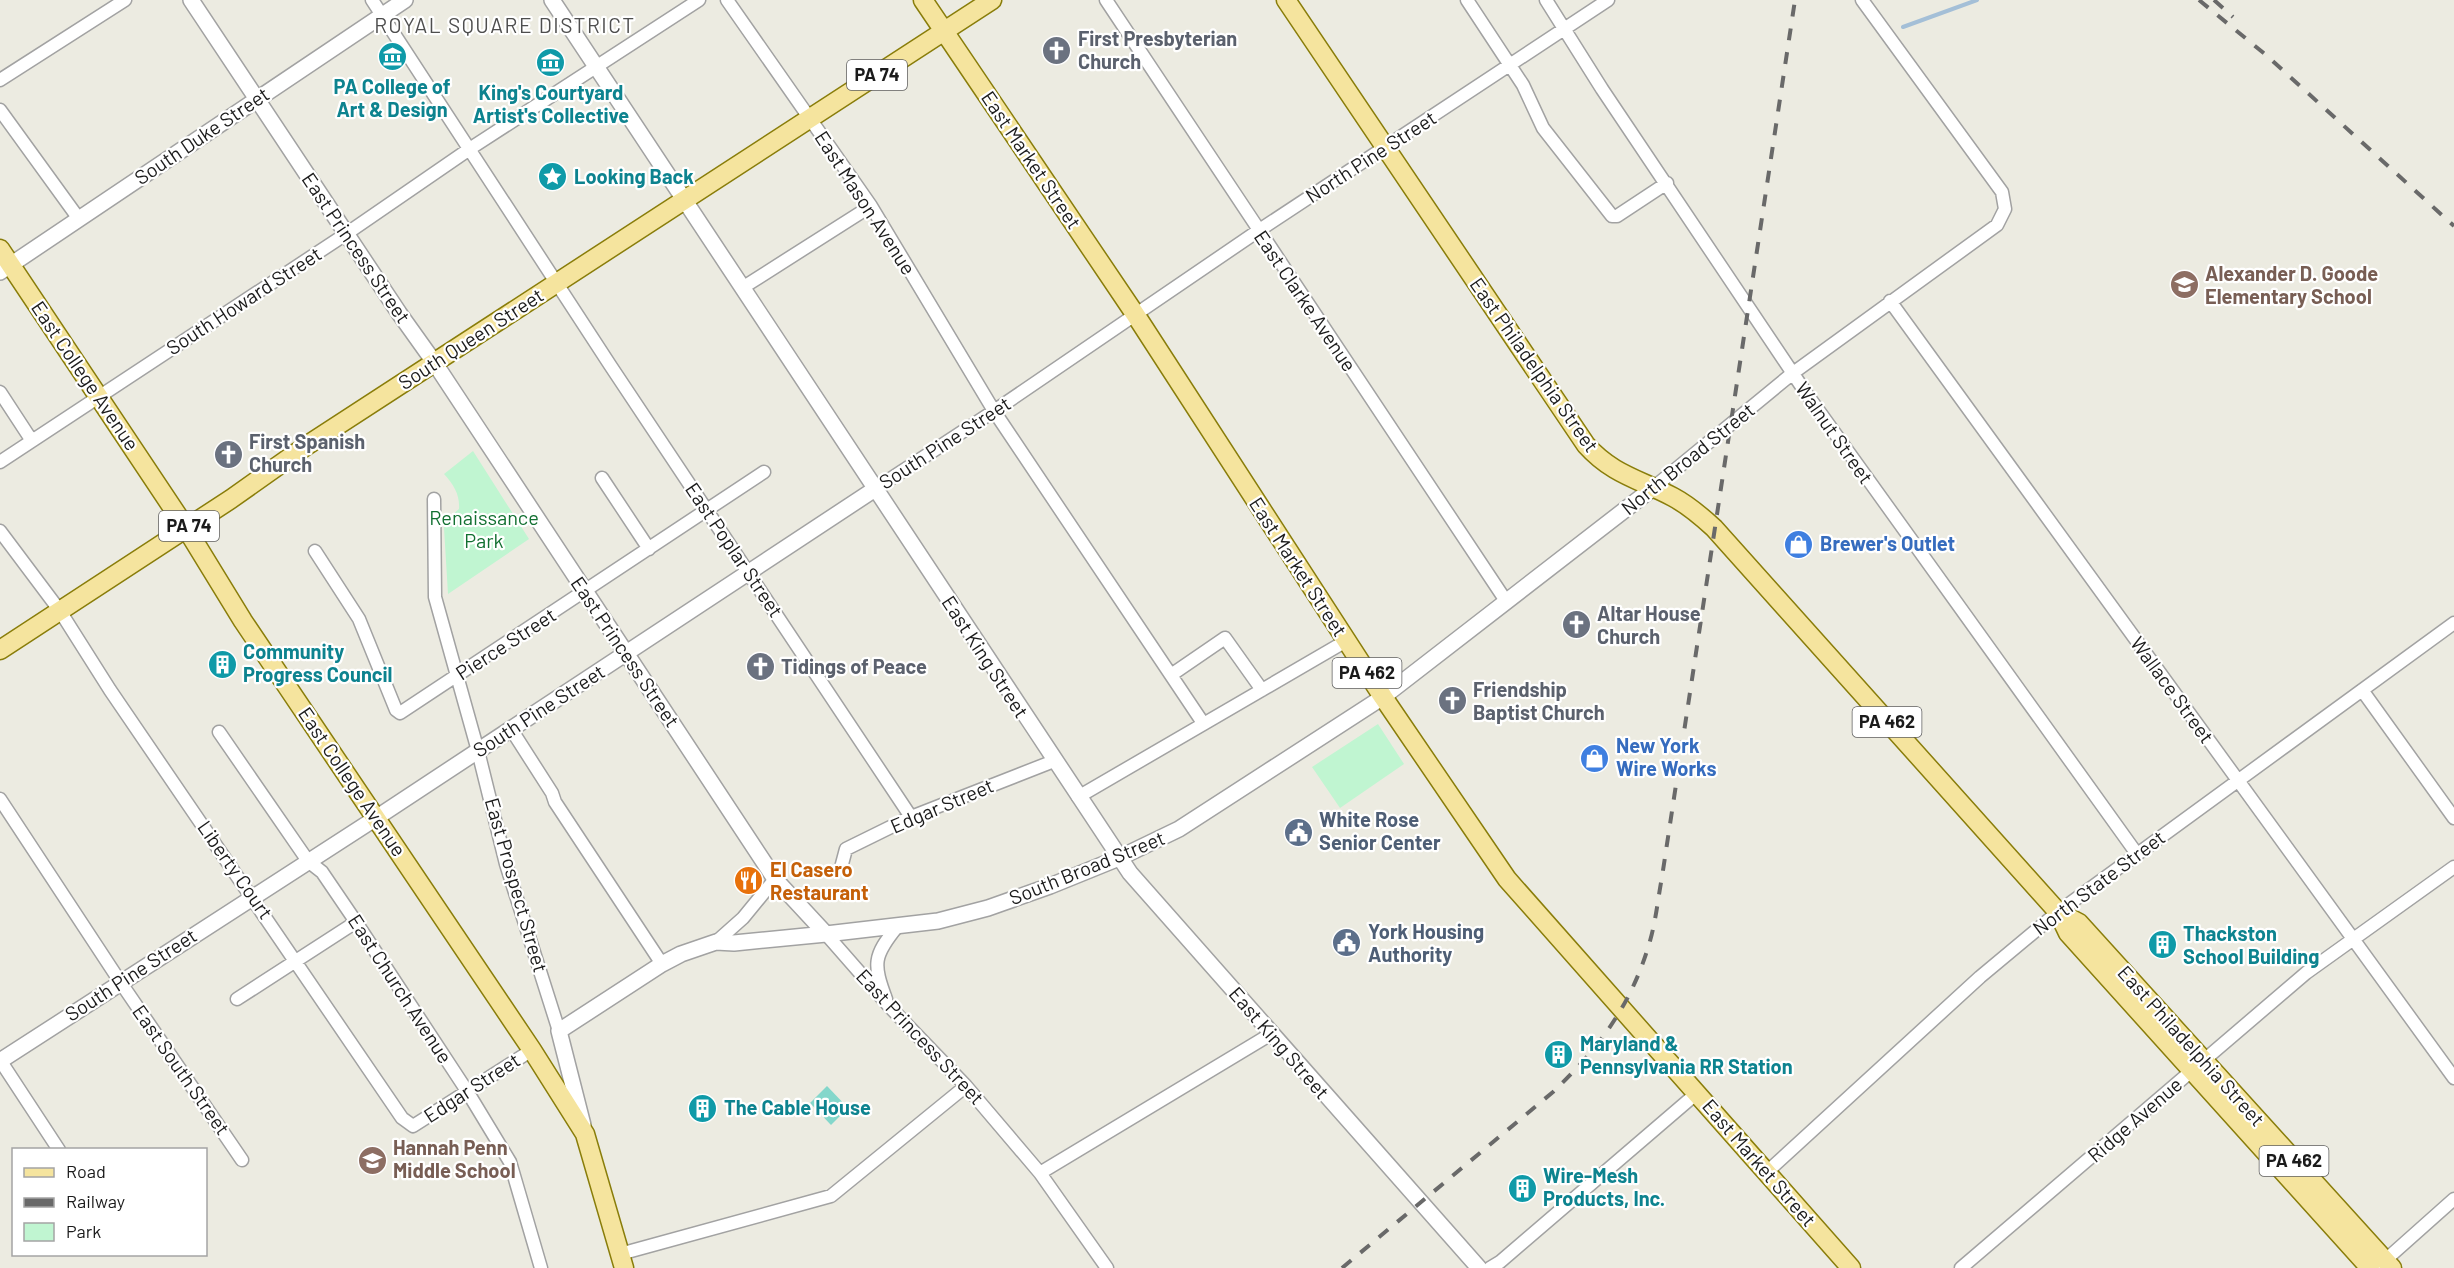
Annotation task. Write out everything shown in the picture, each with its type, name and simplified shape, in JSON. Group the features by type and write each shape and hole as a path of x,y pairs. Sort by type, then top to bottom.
{"main road":[{"name":"East Market Street","path":"923,0 1135,314 1383,697 1508,879 1851,1268"},
{"name":"PA 74","path":"945,32 992,0"},
{"name":"East Philadelphia Street","path":"1286,0 1586,445 1613,470 1673,497 1700,514 1714,528 2058,912 2068,933 2198,1066 2381,1266"},
{"name":"South Queen Street","path":"0,650 434,362 945,32"},
{"name":"East College Avenue","path":"0,249 5,268 99,397 186,528 243,621 585,1134"},
{"name":"East Prospect Street","path":"585,1134 622,1261"}],"street":[{"path":"0,80 125,0"},
{"name":"East Princess Street","path":"191,0 434,362 775,879 889,1006 966,1086 1040,1173 1107,1268"},
{"name":"East Poplar Street","path":"372,0 911,817"},
{"name":"South Duke Street","path":"5,268 405,0"},
{"name":"East King Street","path":"552,0 1119,858 1271,1034 1479,1268"},
{"name":"South Howard Street","path":"0,462 346,234 471,148 699,0"},
{"name":"East Mason Avenue","path":"727,0 871,206 994,411 1203,723"},
{"name":"East Clarke Avenue","path":"1106,0 1506,601"},
{"path":"1467,0 1523,85 1543,128 1614,217 1667,183"},
{"name":"Walnut Street","path":"1546,0 1602,89 1792,373 1950,597 2137,854"},
{"name":"North Pine Street","path":"1135,314 1608,0"},
{"name":"North Broad Street","path":"1383,697 1653,488 1792,373 1997,225 2005,209 2002,192 1862,0"},
{"path":"0,110 79,219"},
{"path":"742,288 871,206"},
{"name":"Wallace Street","path":"1890,301 2454,1078"},
{"name":"South Pine Street","path":"0,1061 626,654 994,411 1135,314"},
{"path":"0,392 32,441"},
{"name":"Pierce Street","path":"315,551 359,619 396,710 400,713 764,472"},
{"path":"602,478 649,549"},
{"name":"East Prospect Street","path":"434,499 435,597 478,751 506,864 559,1031 585,1134"},
{"path":"0,531 60,611"},
{"name":"Liberty Court","path":"60,611 110,690 254,897 402,1118 413,1126"},
{"name":"North State Street","path":"1767,1172 1980,977 2058,912 2454,623"},
{"path":"1171,675 1225,638 1262,690"},
{"path":"1078,797 1346,641"},
{"path":"2362,690 2454,818"},
{"name":"South Broad Street","path":"826,934 938,921 988,908 1119,858 1179,829 1383,697"},
{"path":"511,729 552,793 555,802 663,964"},
{"name":"East Church Avenue","path":"219,732 308,861 322,872 356,922 467,1091 510,1162 541,1268"},
{"name":"Edgar Street","path":"842,864 846,849 911,817 1054,761"},
{"name":"East South Street","path":"0,800 242,1160"},
{"name":"Ridge Avenue","path":"1961,1268 2307,973 2454,867"},
{"path":"716,942 748,912 775,879"},
{"path":"237,999 356,922"},
{"path":"889,1006 876,963 879,951 897,927"},
{"path":"559,1031 681,954 716,942 826,934"},
{"path":"1040,1173 1271,1034"},
{"name":"Edgar Street","path":"413,1126 531,1050"},
{"path":"0,1061 58,1148"},
{"path":"622,1261 831,1196 966,1086"},
{"path":"1490,1268 1500,1262 1697,1093"},
{"path":"2381,1266 2454,1199"}],"green space":[{"name":"Renaissance Park","path":"473,451 529,539 448,594 444,528 446,520 459,509 459,504 456,490 444,474"},
{"path":"1378,724 1404,764 1340,808 1312,767"}],"shaded area":[{"path":"827,1086 848,1108 831,1125 810,1103"}],"waterway":[{"path":"1903,27 1977,0"}],"railway":[{"path":"1342,1268 1553,1092 1570,1075 1600,1041 1624,1005 1643,964 1652,933 1662,877 1795,0"},
{"path":"2199,0 2266,55 2454,226"},
{"path":"2214,0 2233,17"}],"place":[{"name":"First Presbyterian Church","path":"1057,50"},
{"name":"PA College of Art & Design","path":"392,56"},
{"name":"King's Courtyard Artist's Collective","path":"551,62"},
{"name":"Looking Back","path":"553,177"},
{"name":"Alexander D. Goode Elementary School","path":"2184,285"},
{"name":"First Spanish Church","path":"228,454"},
{"name":"Brewer's Outlet","path":"1799,544"},
{"name":"Altar House Church","path":"1576,625"},
{"name":"Community Progress Council","path":"222,664"},
{"name":"Tidings of Peace","path":"760,667"},
{"name":"Friendship Baptist Church","path":"1452,701"},
{"name":"New York Wire Works","path":"1595,758"},
{"name":"White Rose Senior Center","path":"1298,832"},
{"name":"El Casero Restaurant","path":"749,881"},
{"name":"York Housing Authority","path":"1347,943"},
{"name":"Thackston School Building","path":"2162,945"},
{"name":"Maryland & Pennsylvania RR Station","path":"1559,1055"},
{"name":"The Cable House","path":"703,1108"},
{"name":"Hannah Penn Middle School","path":"372,1160"},
{"name":"Wire-Mesh Products, Inc.","path":"1522,1188"}],"district":[{"name":"ROYAL SQUARE DISTRICT","path":"505,26"}]}
